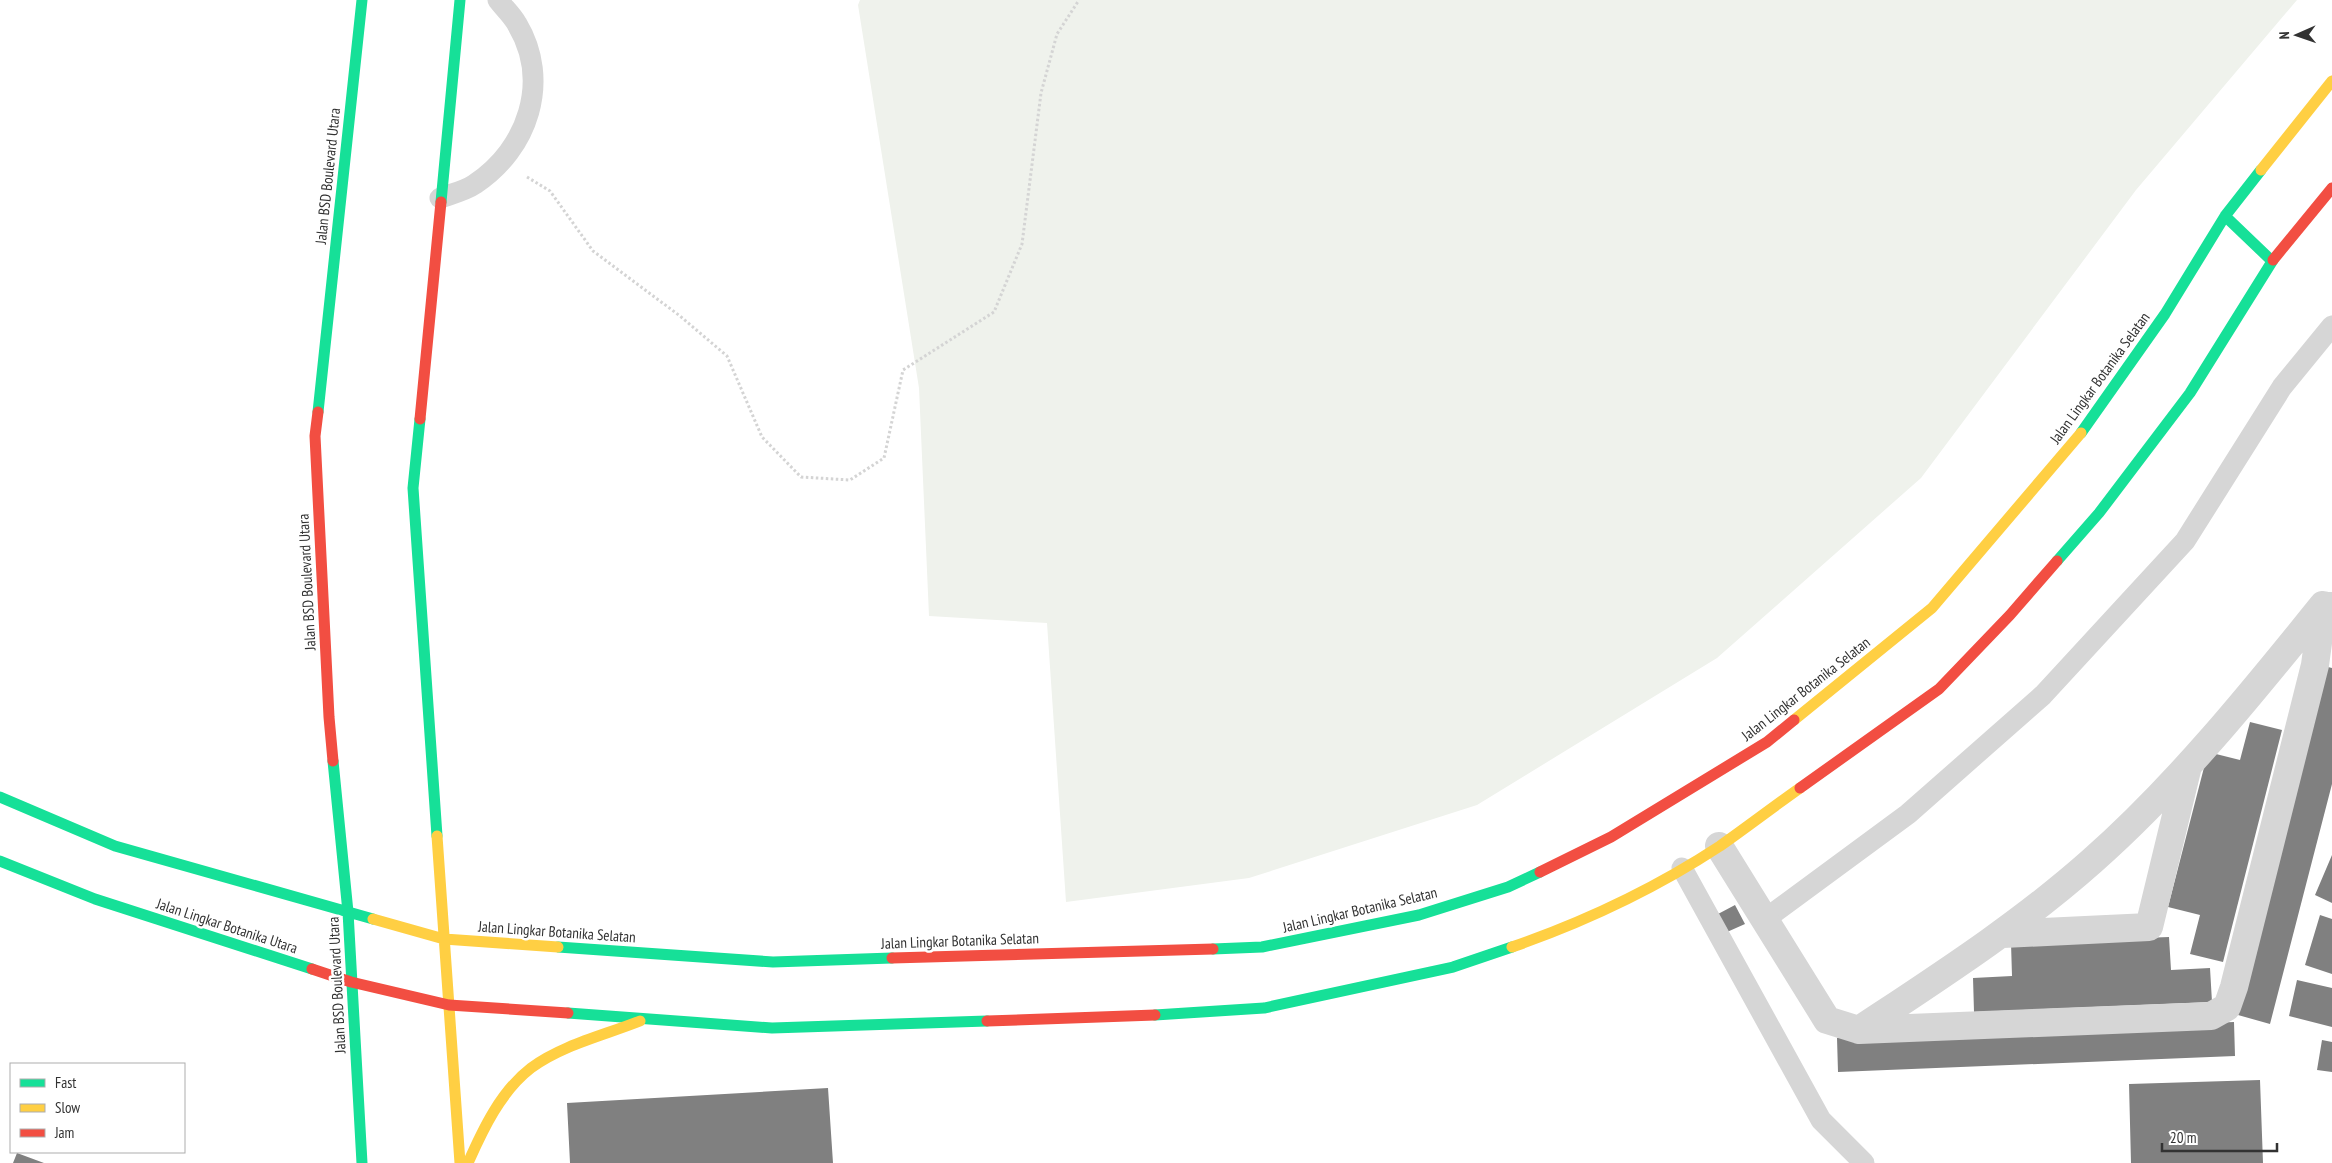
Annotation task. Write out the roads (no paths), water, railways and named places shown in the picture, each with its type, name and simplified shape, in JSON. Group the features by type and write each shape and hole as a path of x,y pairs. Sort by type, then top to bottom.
{"street":[{"name":"Jalan BSD Boulevard Utara","path":"362,0 315,436 329,716 348,912 362,1163"},
{"path":"460,0 413,488 460,1163"},
{"name":"Jalan Lingkar Botanika Selatan","path":"348,912 444,939 773,962 1262,947 1419,915 1508,887 1611,837 1767,742 1932,608 2086,427 2165,314 2225,216 2332,81"},
{"path":"449,1005 772,1028 1096,1018 1264,1008 1453,967 1560,930 1669,876 1719,846 1939,689 2004,622 2100,513 2190,392 2272,261 2332,188"},
{"path":"2225,216 2272,261"},
{"path":"1719,846 1827,1020 1859,1030 2211,1016 2227,1007 2234,987 2315,665 2329,601"},
{"path":"1859,1030 2003,934 2093,861 2188,766 2329,601"},
{"path":"2003,934 2149,927 2188,766"},
{"path":"0,797 115,846 348,912"},
{"name":"Jalan Lingkar Botanika Utara","path":"0,861 101,901 351,982 449,1005"},
{"path":"468,1163 484,1128 519,1079 543,1060 646,1019"}],"lane":[{"path":"440,198 474,185 503,162 524,132 533,96 531,58 517,24 498,0"},
{"path":"1764,920 1908,814 2042,695 2185,541 2282,387 2332,326"},
{"path":"1682,868 1821,1120 1864,1163"}]}
